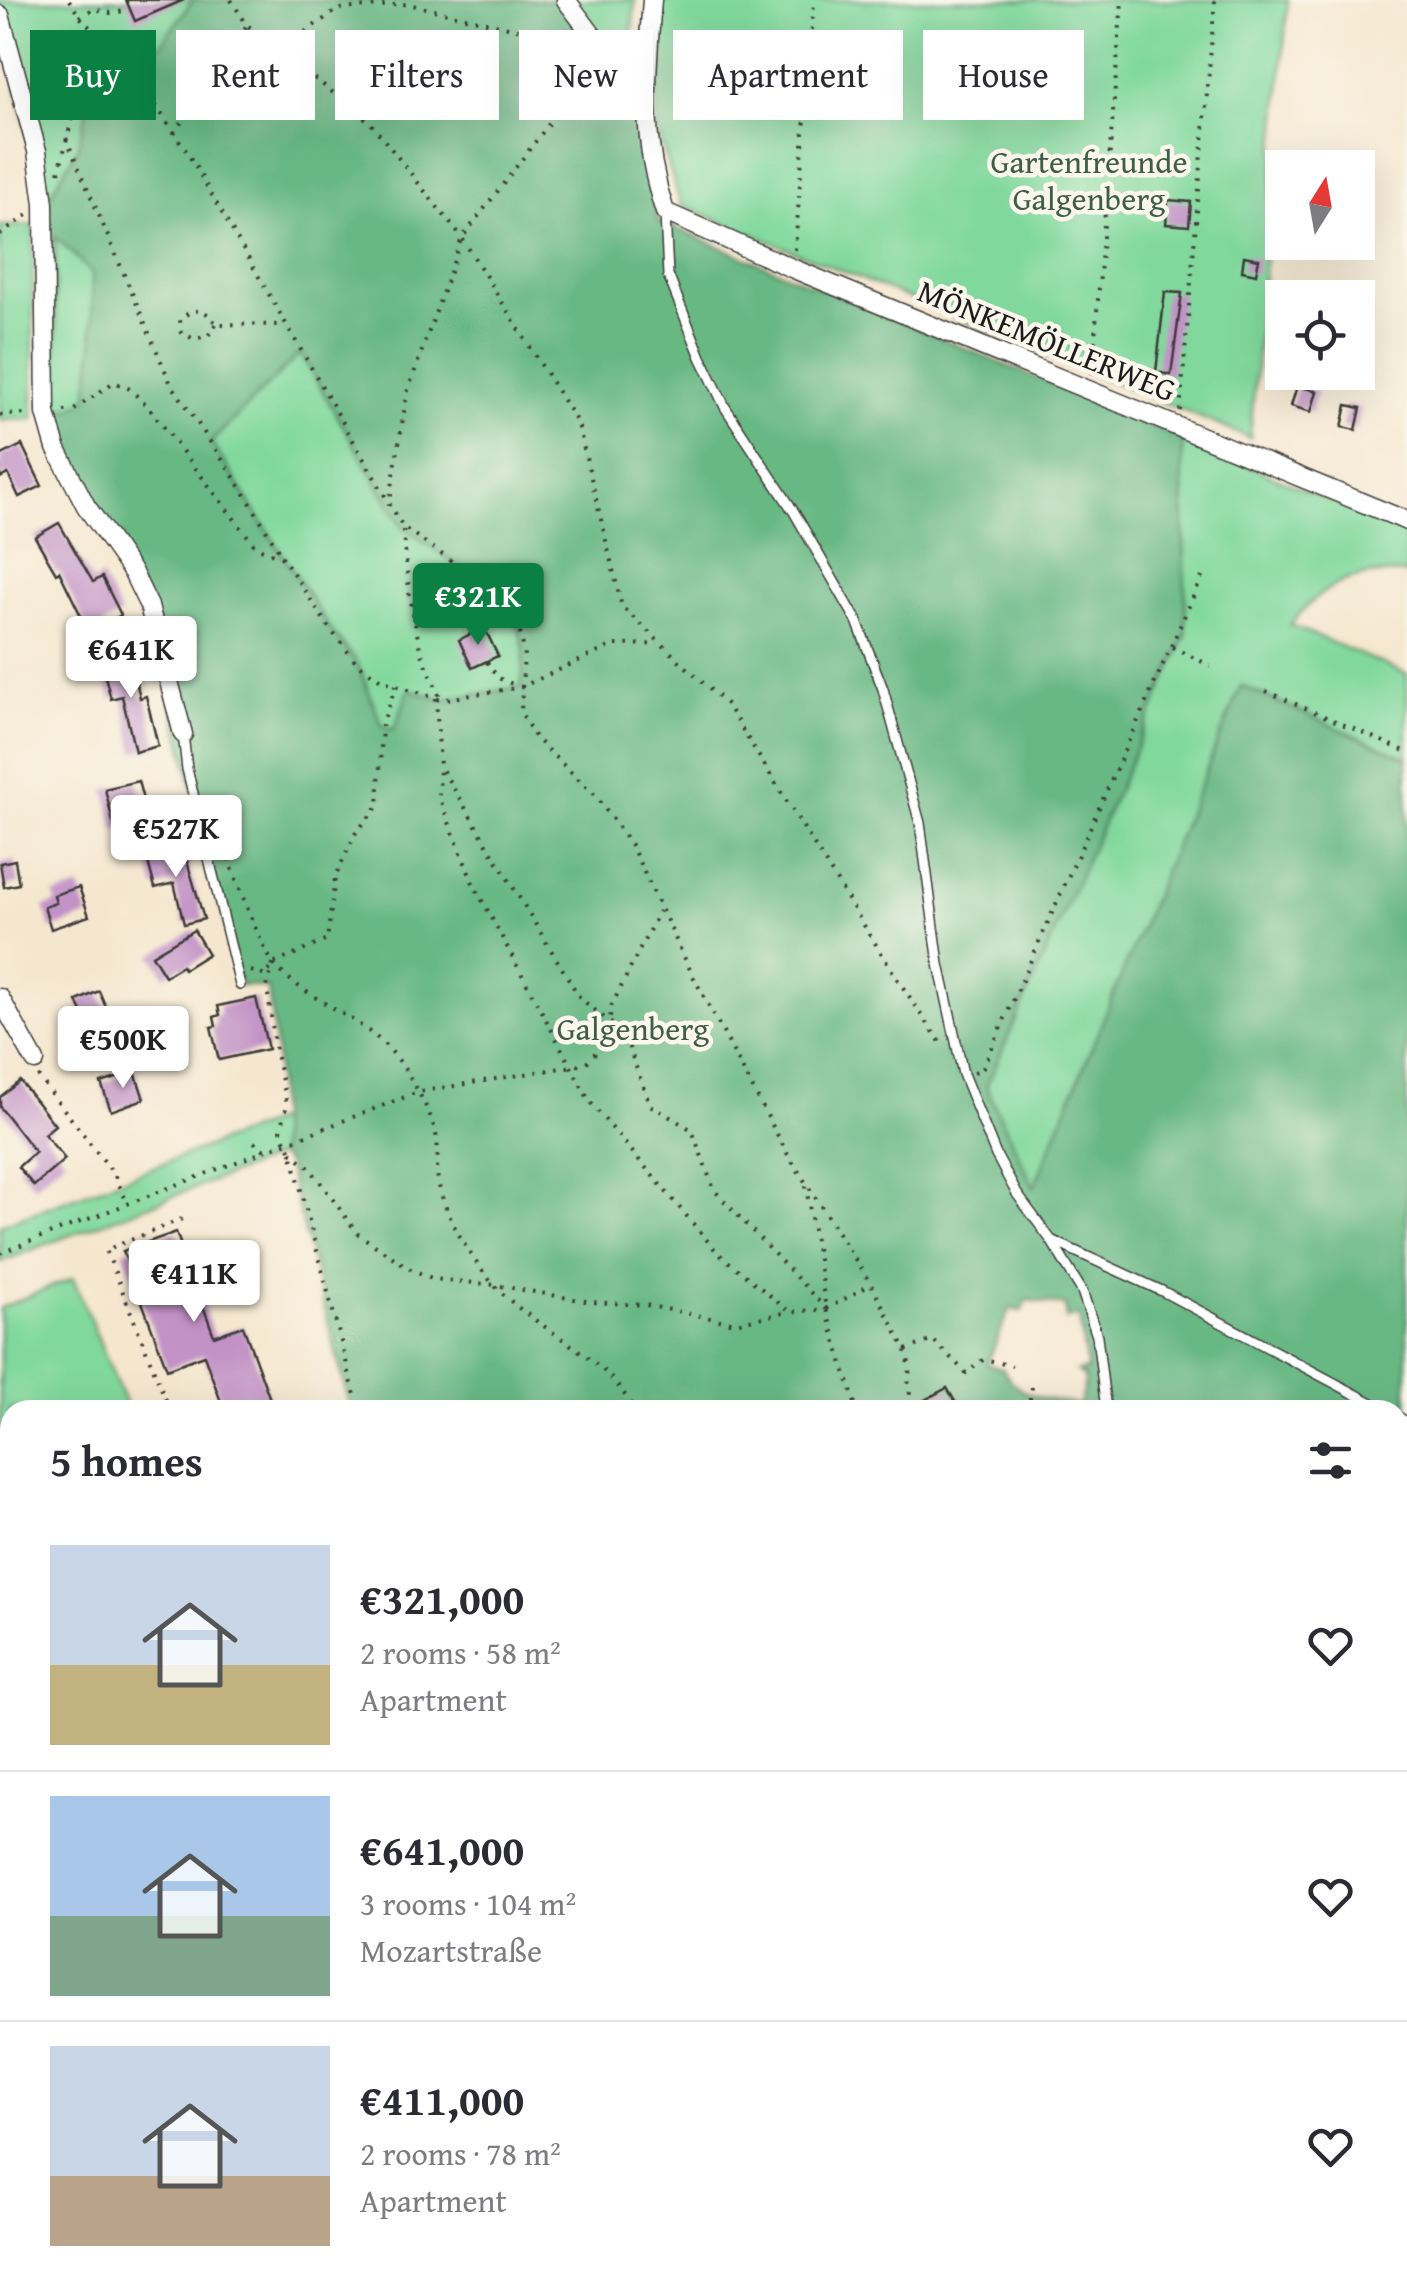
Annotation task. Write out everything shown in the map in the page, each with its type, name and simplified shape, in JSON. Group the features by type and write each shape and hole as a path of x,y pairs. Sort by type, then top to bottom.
{"street":[{"path":"566,0 590,30"},
{"path":"650,30 652,0"},
{"path":"0,14 37,151 44,204 46,413 56,448 86,506 134,573 149,606 183,734"},
{"path":"646,120 652,172 665,212"},
{"name":"MÖNKEMÖLLERWEG","path":"665,212 794,269 1407,521"},
{"path":"0,998 35,1062"}],"lane":[{"path":"665,212 668,275 701,357 726,406 857,621 883,690 920,823 940,964 963,1074 1016,1194 1082,1291 1097,1336 1105,1400"},
{"path":"183,734 187,769 240,985"},
{"path":"1050,1240 1162,1291 1366,1400"}],"path":[{"path":"69,0 92,30"},
{"path":"231,0 253,30"},
{"path":"794,269 814,0"},
{"path":"1091,390 1122,0"},
{"path":"1179,426 1214,0"},
{"path":"307,30 339,8 408,4 522,30"},
{"path":"80,17 93,9 111,13 131,10"},
{"path":"174,133 247,25"},
{"path":"315,79 369,121 462,238 578,424 622,607 726,705 898,980 942,1043"},
{"path":"156,107 403,527 498,594 517,620 524,650 521,712 535,738 595,795 630,846 692,976 806,1183 871,1284 906,1350 911,1400"},
{"path":"0,234 44,204 59,171 71,120"},
{"path":"390,506 406,393 462,238 552,120"},
{"path":"66,138 170,382 330,629 357,662 381,680 439,699 520,688 614,645 660,644"},
{"path":"216,324 208,336 194,339 182,333 180,320 189,311 201,310 216,324 284,326"},
{"path":"74,410 114,382 128,388 146,404 256,547 283,558"},
{"path":"403,527 420,649 439,699 439,796 473,883 590,1102 718,1254 790,1312"},
{"path":"963,1074 982,1070 1202,576"},
{"path":"1172,647 1210,666"},
{"path":"487,662 498,678 520,688"},
{"path":"240,985 244,968 266,976 273,964 326,940 335,878 356,834 378,806 382,725 396,685"},
{"path":"1266,691 1407,752"},
{"path":"440,766 580,998 624,1034 650,1104 692,1130 714,1190 826,1309"},
{"path":"212,816 273,964 293,982 370,1029 389,1046 418,1092 437,1140 439,1187 447,1209 494,1285 604,1369 629,1400"},
{"path":"0,1253 418,1092 585,1064 601,1048 611,1007 661,909"},
{"path":"273,964 268,987 287,1104 281,1131 291,1152 357,1400"},
{"path":"35,1062 40,1082 114,1174 127,1202"},
{"path":"254,1142 266,1150"},
{"path":"291,1152 310,1168 358,1234 412,1270 434,1279 590,1302 646,1305 735,1323 826,1309 871,1284"},
{"path":"806,1183 826,1309 853,1400"},
{"path":"166,1400 106,1250 182,1219"},
{"path":"906,1350 933,1340 966,1373 984,1359 1012,1366"},
{"path":"1030,1400 1032,1387"}],"green space":[{"path":"0,0 193,0 156,51 156,30 30,30 30,120 85,120 77,150 44,204 0,15"},
{"name":"Galgenberg","path":"193,0 566,0 586,30 519,30 519,120 639,120 658,221 1182,438 1186,635 986,1087 1034,1187 1241,686 1407,758 1407,1400 1081,1400 1085,1378 1077,1372 1087,1370 1079,1316 1066,1319 1066,1306 1027,1300 1022,1311 1010,1309 987,1364 1003,1369 1026,1392 1052,1400 348,1400 286,1163 279,1156 276,1052 268,988 240,985 149,606 56,448 44,204 77,150 85,120 156,120 156,51","holes":["55,236 92,273 93,351 87,399 73,408 57,410","300,353 403,527 498,594 517,620 524,650 521,687 442,700 409,689 394,730 382,725 357,663 330,629 211,442"]},
{"path":"566,0 635,0 632,30 590,30"},
{"name":"Gartenfreunde Galgenberg","path":"662,0 1288,0 1275,150 1265,150 1265,260 1250,438 681,205 653,117"},
{"path":"33,225 33,419 0,420 0,226"},
{"path":"55,235 92,273 93,351 87,399 73,408 56,410"},
{"path":"300,353 469,571 506,607 521,636 524,652 521,687 441,700 394,731 382,725 357,662 330,629 211,442"},
{"path":"1182,438 1407,533 1407,574 1370,575 1341,583 1315,599 1290,625 1407,674 1407,758 1241,686 1034,1189 986,1087 1186,635"},
{"path":"278,1120 279,1156 0,1262 0,1225"},
{"path":"73,1278 124,1400 0,1400 0,1308"}],"building":[{"path":"126,0 184,0 135,21"},
{"path":"1168,200 1191,202 1189,226 1166,224"},
{"path":"1244,256 1259,259 1256,274 1242,271"},
{"path":"1165,292 1182,293 1171,375 1156,372"},
{"path":"1296,390 1317,391 1311,412 1291,406"},
{"path":"1347,405 1361,408 1356,430 1342,427"},
{"path":"22,445 42,486 19,497 8,474 0,478 0,456"},
{"path":"59,523 93,582 102,577 121,615 89,632 59,571 56,573 35,537"},
{"path":"484,627 498,656 472,668 459,640"},
{"path":"130,654 140,698 146,696 158,746 135,752 122,696 111,699 101,661"},
{"path":"138,781 149,822 115,830 105,789"},
{"path":"182,844 204,919 184,924 174,883 155,888 146,854"},
{"path":"15,860 19,884 4,887 0,863"},
{"path":"79,887 89,916 51,929 44,907 56,903 54,895"},
{"path":"194,930 208,954 165,976 152,955"},
{"path":"99,991 115,1029 79,1044 69,1029 86,1022 77,1001"},
{"path":"256,998 268,1049 219,1060 211,1027 216,1026 214,1017 220,1015 218,1006"},
{"path":"135,1072 144,1099 111,1111 101,1083"},
{"path":"20,1081 55,1125 44,1134 65,1159 34,1186 18,1167 35,1152 0,1107 0,1097"},
{"path":"176,1232 214,1336 243,1326 270,1400 220,1400 204,1355 167,1369 123,1251"},
{"path":"947,1388 954,1400 925,1400"}]}
